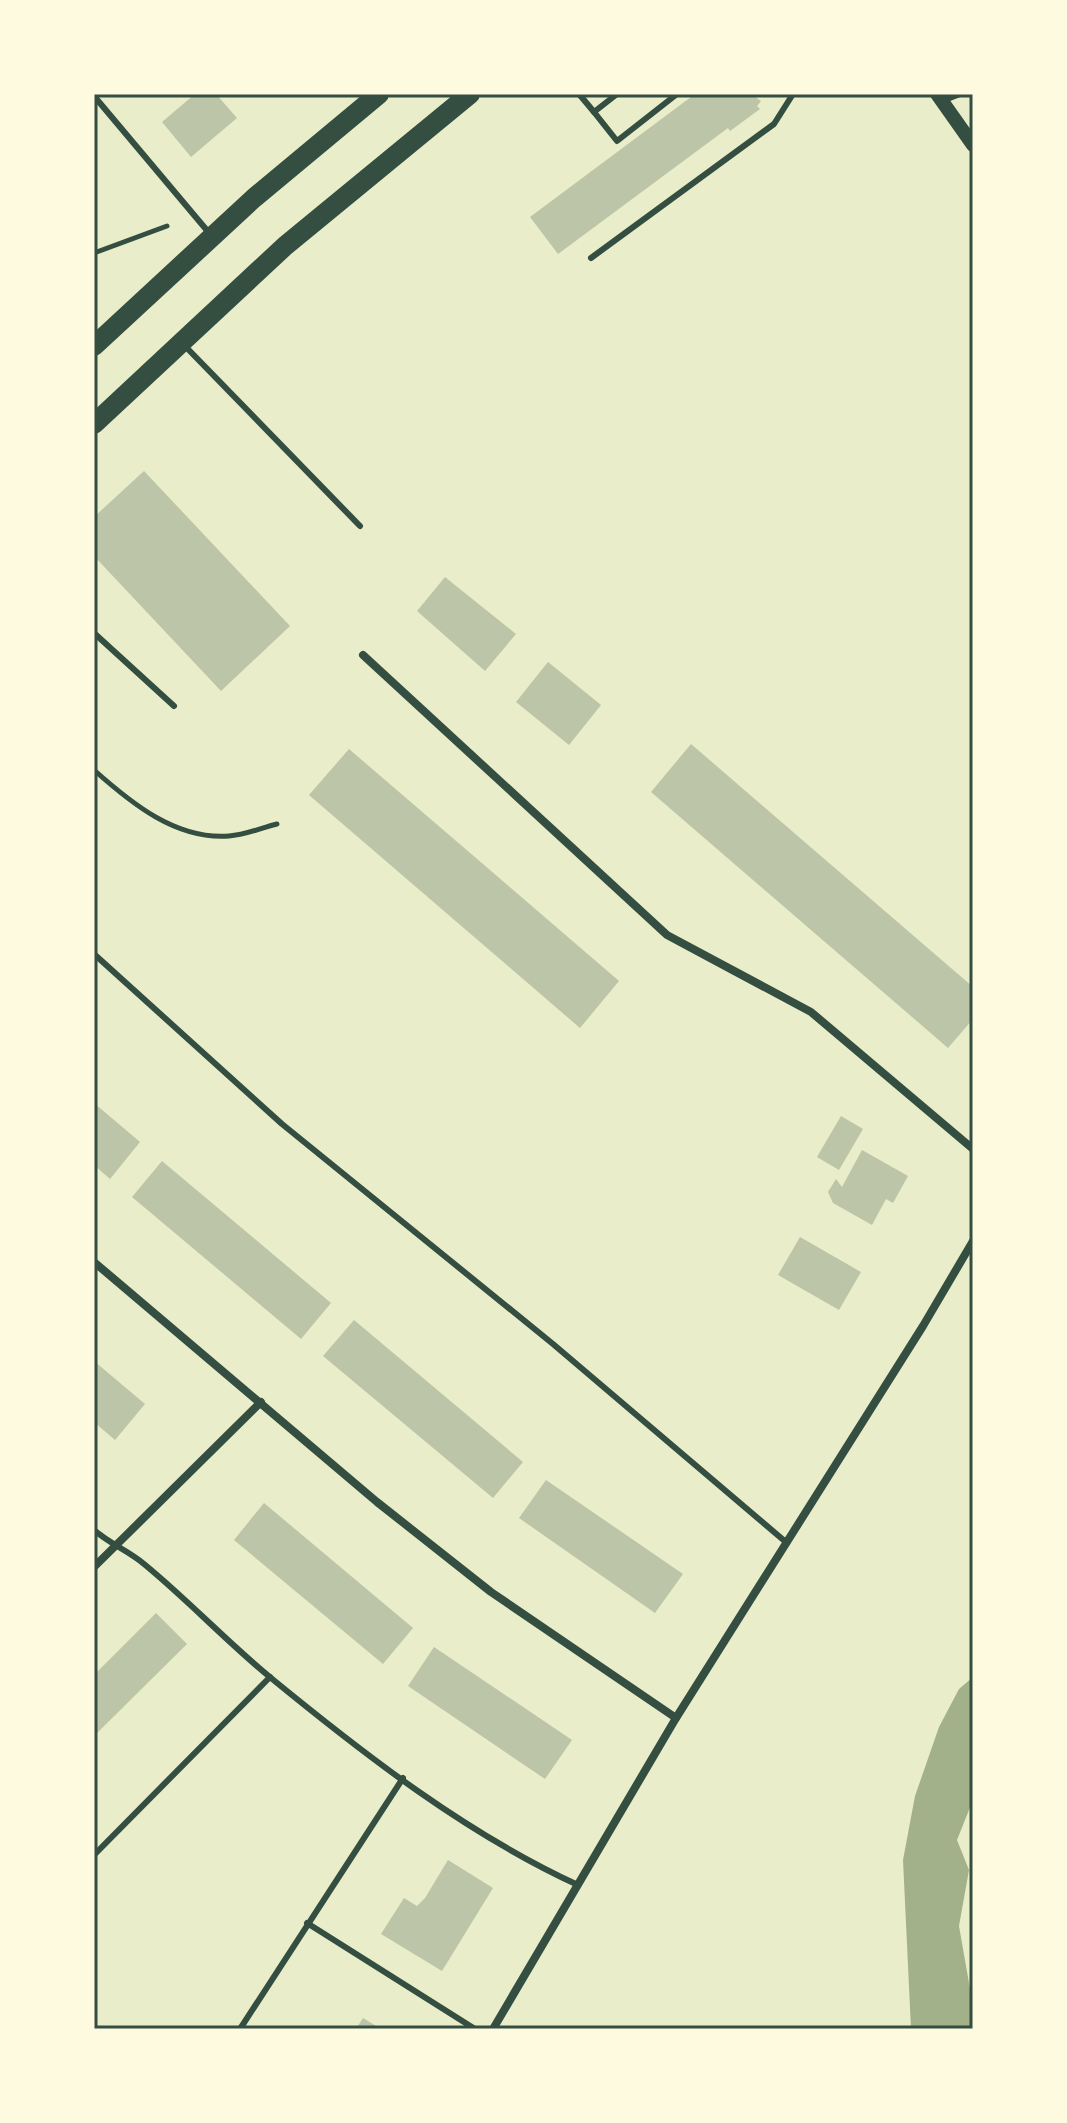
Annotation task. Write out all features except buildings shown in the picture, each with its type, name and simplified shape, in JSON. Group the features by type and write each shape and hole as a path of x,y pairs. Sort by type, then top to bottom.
{"main road":[{"path":"94,346 212,236 379,94"},
{"path":"94,424 285,246 470,94"}],"street":[{"path":"940,98 973,145"},
{"path":"363,655 667,935 811,1012 973,1149"},
{"path":"493,2029 676,1718 973,1241"},
{"path":"94,1262 377,1502 491,1592 676,1718"},
{"path":"94,1567 261,1402"}],"lane":[{"path":"579,94 617,141 677,94"},
{"path":"594,112 617,94"},
{"path":"591,258 774,124 793,94"},
{"path":"940,98 960,94"},
{"path":"94,96 212,236"},
{"path":"182,342 360,526"},
{"path":"94,633 174,706"},
{"path":"94,954 282,1124 553,1344 787,1543"},
{"path":"94,1530 113,1548 141,1561 270,1677 403,1778 520,1858 578,1885"},
{"path":"94,1855 270,1677"},
{"path":"240,2029 403,1778"},
{"path":"307,1923 475,2029"}],"path":[{"path":"94,253 167,226"},
{"path":"94,770 133,805 178,827 211,836 232,836 277,824"}],"shaded area":[{"path":"973,1677 973,1800 957,1840 969,1870 959,1926 973,2006 973,2029 911,2029 903,1860 915,1796 939,1727 959,1689"}]}
